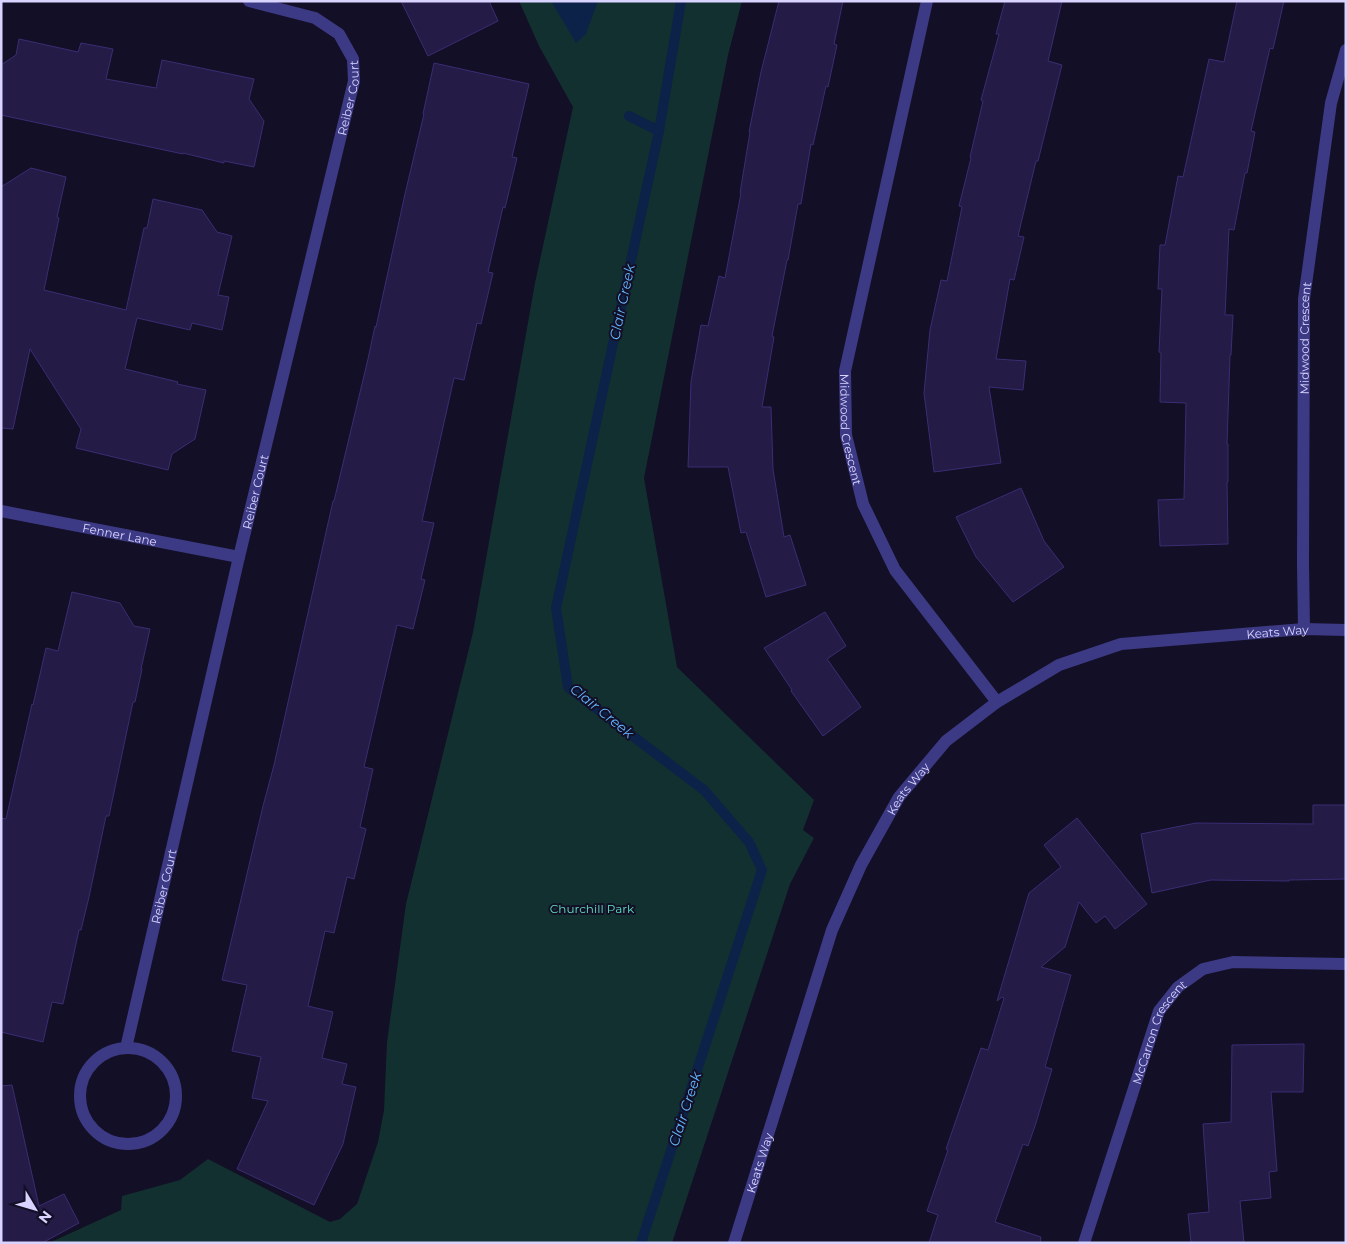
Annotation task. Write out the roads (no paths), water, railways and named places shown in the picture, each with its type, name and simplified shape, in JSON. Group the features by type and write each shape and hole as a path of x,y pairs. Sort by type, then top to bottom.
{"street":[{"name":"Reiber Court","path":"126,1048 239,557 354,81 353,59 339,34 315,18 249,1"},
{"name":"Midwood Crescent","path":"927,1 846,371 846,435 863,504 896,570 997,702"},
{"name":"Midwood Crescent","path":"1304,629 1304,299 1331,103 1346,50"},
{"name":"Fenner Lane","path":"1,511 239,557"},
{"name":"Keats Way","path":"734,1243 832,930 860,865 899,797 946,741 997,702 1059,665 1121,644 1304,629 1346,630"},
{"name":"McCarron Crescent","path":"1084,1243 1159,1011 1178,987 1203,969 1233,962 1346,964"},
{"path":"126,1048 141,1049 156,1056 167,1068 174,1083 176,1094 174,1111 160,1133 142,1143 122,1145 100,1137 85,1120 79,1103 80,1085 93,1062 107,1052 126,1048"}],"water":[{"path":"551,1 598,1 586,34 576,43"}],"waterway":[{"name":"Clair Creek","path":"641,1243 762,870 749,842 704,790 568,687 556,608 659,131 681,1"},
{"path":"629,116 659,131"}],"park label":[{"name":"Churchill Park","path":"592,908"}]}
